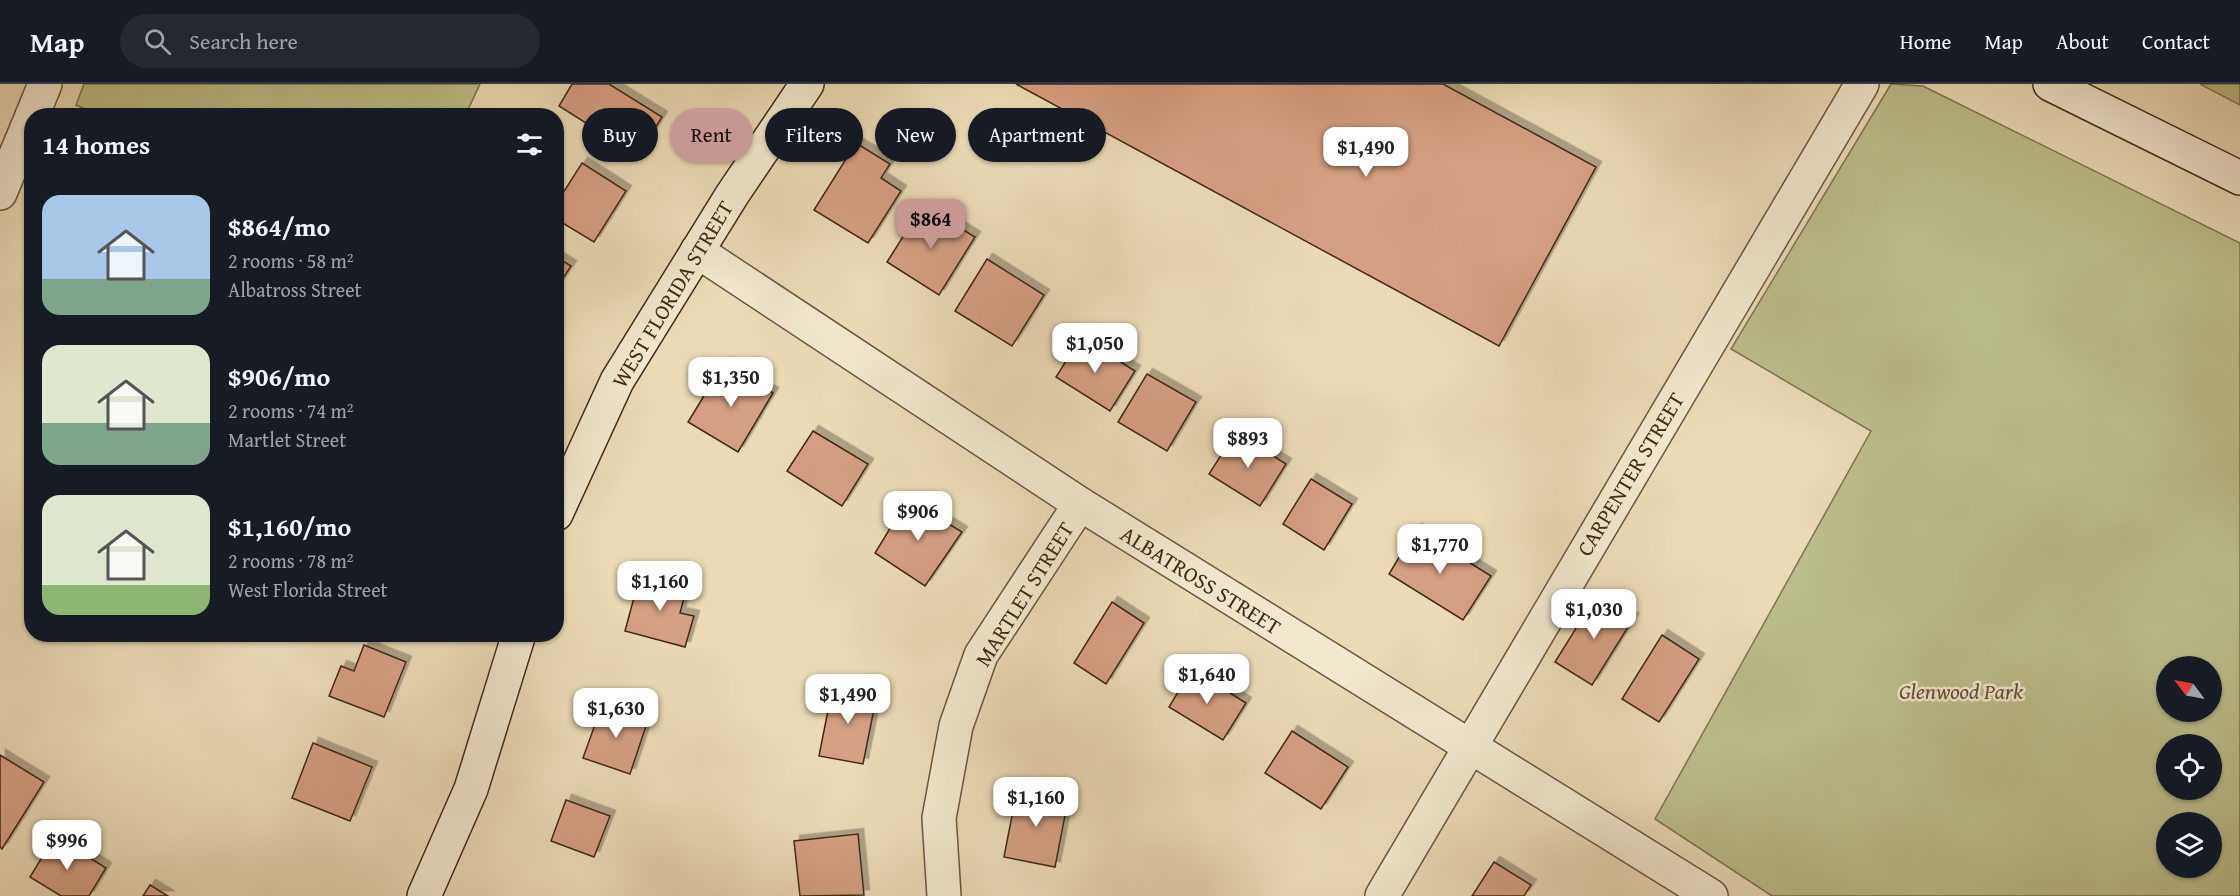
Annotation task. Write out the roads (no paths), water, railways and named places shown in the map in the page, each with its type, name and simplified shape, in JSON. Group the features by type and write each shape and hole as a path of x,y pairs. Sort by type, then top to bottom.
{"street":[{"path":"35,108 45,84"},
{"name":"WEST FLORIDA STREET","path":"564,497 617,381 698,251 807,84"},
{"name":"CARPENTER STREET","path":"1382,896 1862,84"},
{"path":"2050,84 2240,178"},
{"path":"0,193 24,135"},
{"name":"ALBATROSS STREET","path":"698,251 1080,504 1468,747 1712,896"},
{"name":"MARTLET STREET","path":"944,896 939,818 956,726 981,655 1080,504"},
{"path":"424,896 471,789 517,642"}],"park label":[{"name":"Glenwood Park","path":"1961,691"}]}
